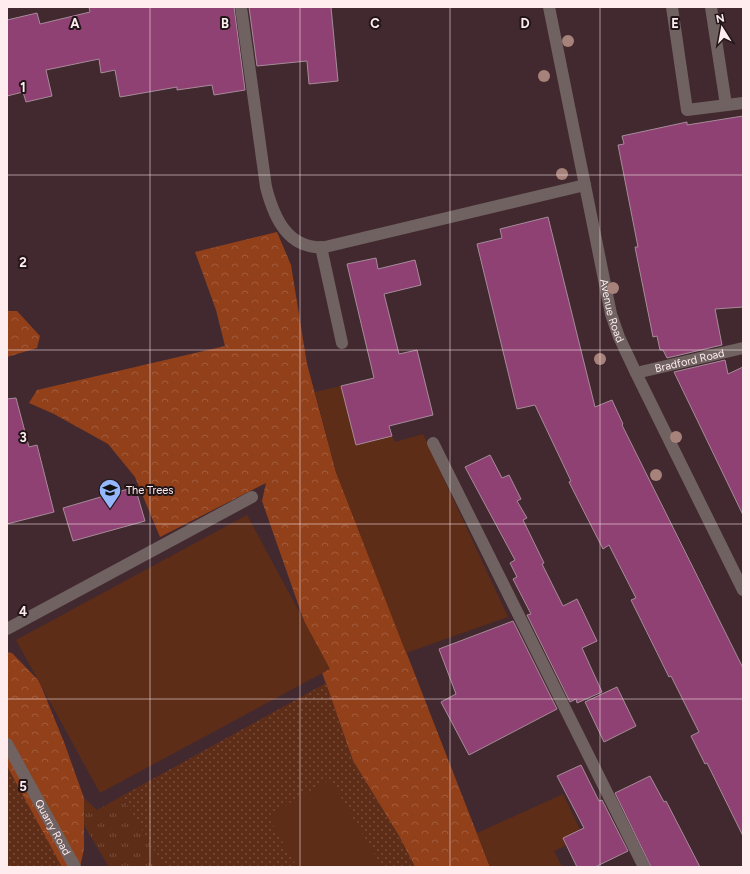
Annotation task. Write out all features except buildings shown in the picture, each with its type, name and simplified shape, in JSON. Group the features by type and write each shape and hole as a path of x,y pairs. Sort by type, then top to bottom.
{"street":[{"path":"241,7 266,187 270,203 278,221 286,232 296,240 309,246 321,247 585,185"},
{"name":"Avenue Road","path":"549,7 611,314 619,337 636,373 743,590"},
{"path":"672,7 687,110 743,103"},
{"path":"711,7 726,105"},
{"path":"321,247 342,343"},
{"name":"Bradford Road","path":"636,373 743,348"},
{"path":"433,443 644,867"},
{"path":"7,629 252,497"},
{"name":"Quarry Road","path":"7,744 75,867"}],"green space":[{"path":"277,232 291,265 307,364 336,472 490,867 415,867 399,836 353,761 262,501 266,483 160,537 135,477 108,444 54,414 29,403 37,390 225,346 216,310 195,252"},
{"path":"7,311 17,311 40,336 37,348 7,357"},
{"path":"341,386 356,445 392,436 395,442 423,434 508,617 406,653 336,472 315,392"},
{"path":"247,515 330,669 100,793 16,640"},
{"path":"7,652 12,653 39,681 64,742 84,798 84,849 80,867 7,867"},
{"path":"326,683 353,761 399,836 415,867 164,867 122,796"},
{"path":"7,766 62,867 7,867"},
{"path":"330,779 382,867 297,867 268,816"},
{"path":"563,794 580,830 563,838 567,845 554,851 562,867 490,867 477,833"},
{"path":"122,796 164,867 109,867 84,825 84,798 97,810"}],"place":[{"name":"The Trees","path":"110,510"}]}
